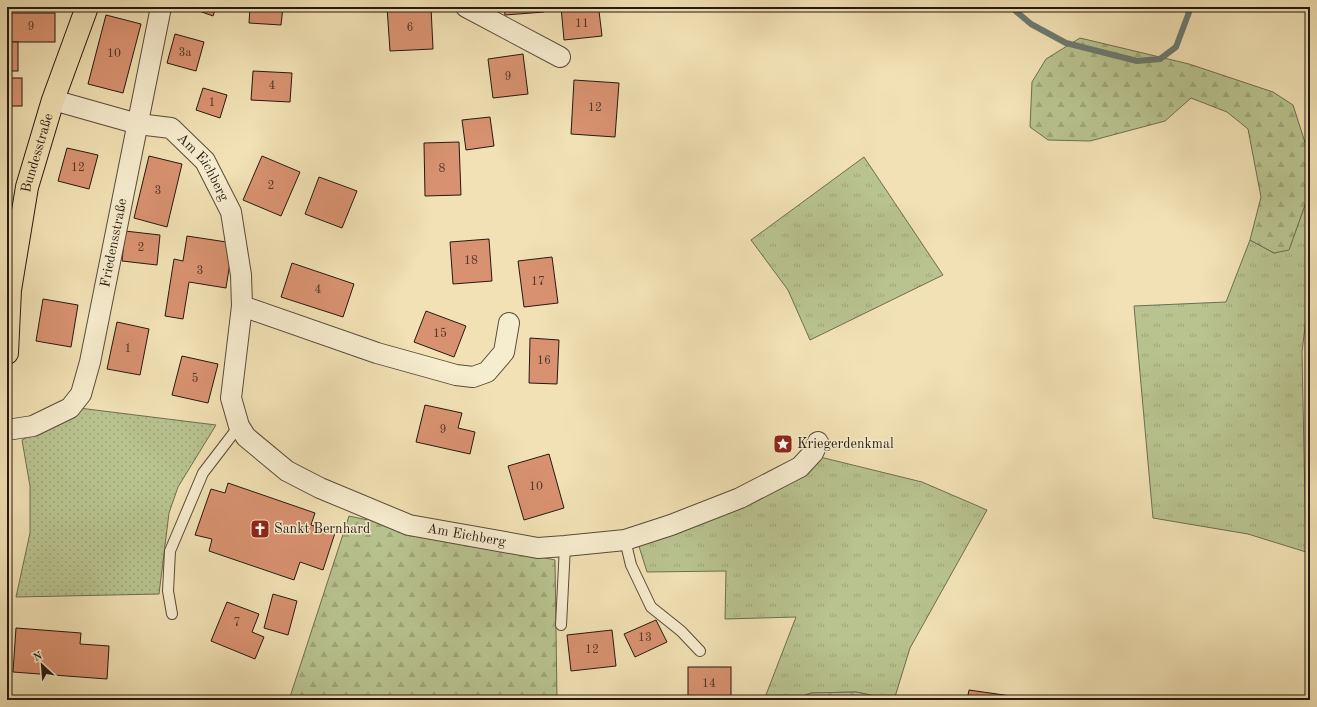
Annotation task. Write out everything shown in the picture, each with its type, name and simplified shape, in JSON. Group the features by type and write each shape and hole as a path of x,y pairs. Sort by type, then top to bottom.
{"main road":[{"name":"Bundesstraße","path":"7,353 10,290 27,187 53,100 87,7"}],"street":[{"name":"Friedensstraße","path":"7,430 33,426 70,408 81,394 90,362 161,7"},
{"path":"466,7 560,57"},
{"name":"Am Eichberg","path":"53,100 138,124 171,128 205,161 232,212 241,275 242,306 231,398 239,426 246,437 287,471 320,488 409,525 538,548 565,546 624,540 671,525 740,498 800,467 814,453 818,442"},
{"path":"242,306 377,353 456,375 474,377 487,372 504,352 509,323"}],"lane":[{"path":"172,614 168,591 170,550 203,473 239,426"},
{"path":"624,540 631,565 651,607 681,632 700,651"},
{"path":"561,624 565,546"}],"green space":[{"path":"1080,38 1189,64 1273,92 1293,105 1310,158 1310,191 1289,250 1274,253 1250,240 1261,197 1248,129 1227,112 1191,98 1165,121 1090,141 1048,140 1030,127 1032,82 1046,59"},
{"path":"864,157 943,275 810,340 788,290 751,240"},
{"path":"1310,191 1310,285 1302,352 1306,552 1248,534 1153,518 1134,306 1226,302 1250,240 1274,253 1289,249"},
{"path":"79,408 216,425 178,487 169,513 159,594 16,597 30,533 30,486 22,440"},
{"path":"820,457 922,482 987,510 910,648 894,700 856,692 811,693 793,700 764,700 796,617 725,619 726,571 647,572 637,540"},
{"path":"349,516 555,560 557,700 289,700"},
{"path":"856,692 894,700 793,700 811,693"}],"building":[{"path":"35,7 35,9 7,8"},
{"path":"188,7 216,7 213,16"},
{"path":"250,7 283,7 281,25 249,23"},
{"path":"387,7 431,7 433,49 390,51"},
{"path":"504,7 543,7 544,12 505,15"},
{"path":"561,7 612,7 612,10 599,11 602,36 564,40"},
{"path":"7,13 55,13 55,42 7,42"},
{"path":"106,15 141,24 123,93 88,84"},
{"path":"175,34 204,42 196,71 167,63"},
{"path":"7,42 18,42 18,71 7,71"},
{"path":"523,54 528,94 493,98 488,59"},
{"path":"253,71 292,73 290,102 251,100"},
{"path":"7,78 22,78 22,106 7,106"},
{"path":"574,80 619,83 615,137 571,134"},
{"path":"203,88 227,95 220,118 196,110"},
{"path":"490,117 494,146 466,150 462,120"},
{"path":"459,142 461,195 425,196 424,143"},
{"path":"67,148 98,155 89,189 58,181"},
{"path":"149,156 182,164 167,227 134,218"},
{"path":"262,156 300,172 281,216 243,200"},
{"path":"319,177 357,191 342,228 305,214"},
{"path":"125,231 160,235 157,265 122,261"},
{"path":"187,236 233,243 226,288 189,282 183,319 165,316 174,259 183,261"},
{"path":"489,239 492,281 453,284 450,242"},
{"path":"552,257 558,303 524,307 518,261"},
{"path":"292,263 354,284 343,317 281,297"},
{"path":"43,299 78,305 71,347 36,341"},
{"path":"426,311 466,326 454,357 414,342"},
{"path":"117,322 149,329 140,375 107,369"},
{"path":"530,338 559,340 557,384 529,383"},
{"path":"182,356 218,364 208,403 172,395"},
{"path":"425,405 462,413 458,428 475,432 470,454 416,442"},
{"path":"549,454 564,508 524,520 508,466"},
{"name":"Sankt Bernhard","path":"228,483 315,513 311,525 335,533 323,570 300,562 294,580 209,551 212,539 195,535 211,489 225,493"},
{"path":"273,594 297,601 288,635 264,628"},
{"path":"227,602 259,614 252,632 264,637 255,659 211,641"},
{"path":"656,620 667,642 635,657 624,634"},
{"path":"16,628 81,633 80,644 109,646 107,679 13,672"},
{"path":"612,630 616,666 571,671 567,635"},
{"path":"688,667 731,667 731,700 688,700"},
{"path":"969,690 1011,696 1013,700 967,700"}],"waterway":[{"path":"1011,7 1031,24 1066,43 1137,61 1160,59 1176,47 1191,7"}],"place":[{"name":"Kriegerdenkmal","path":"783,444"},
{"name":"Sankt Bernhard","path":"260,529"}]}
